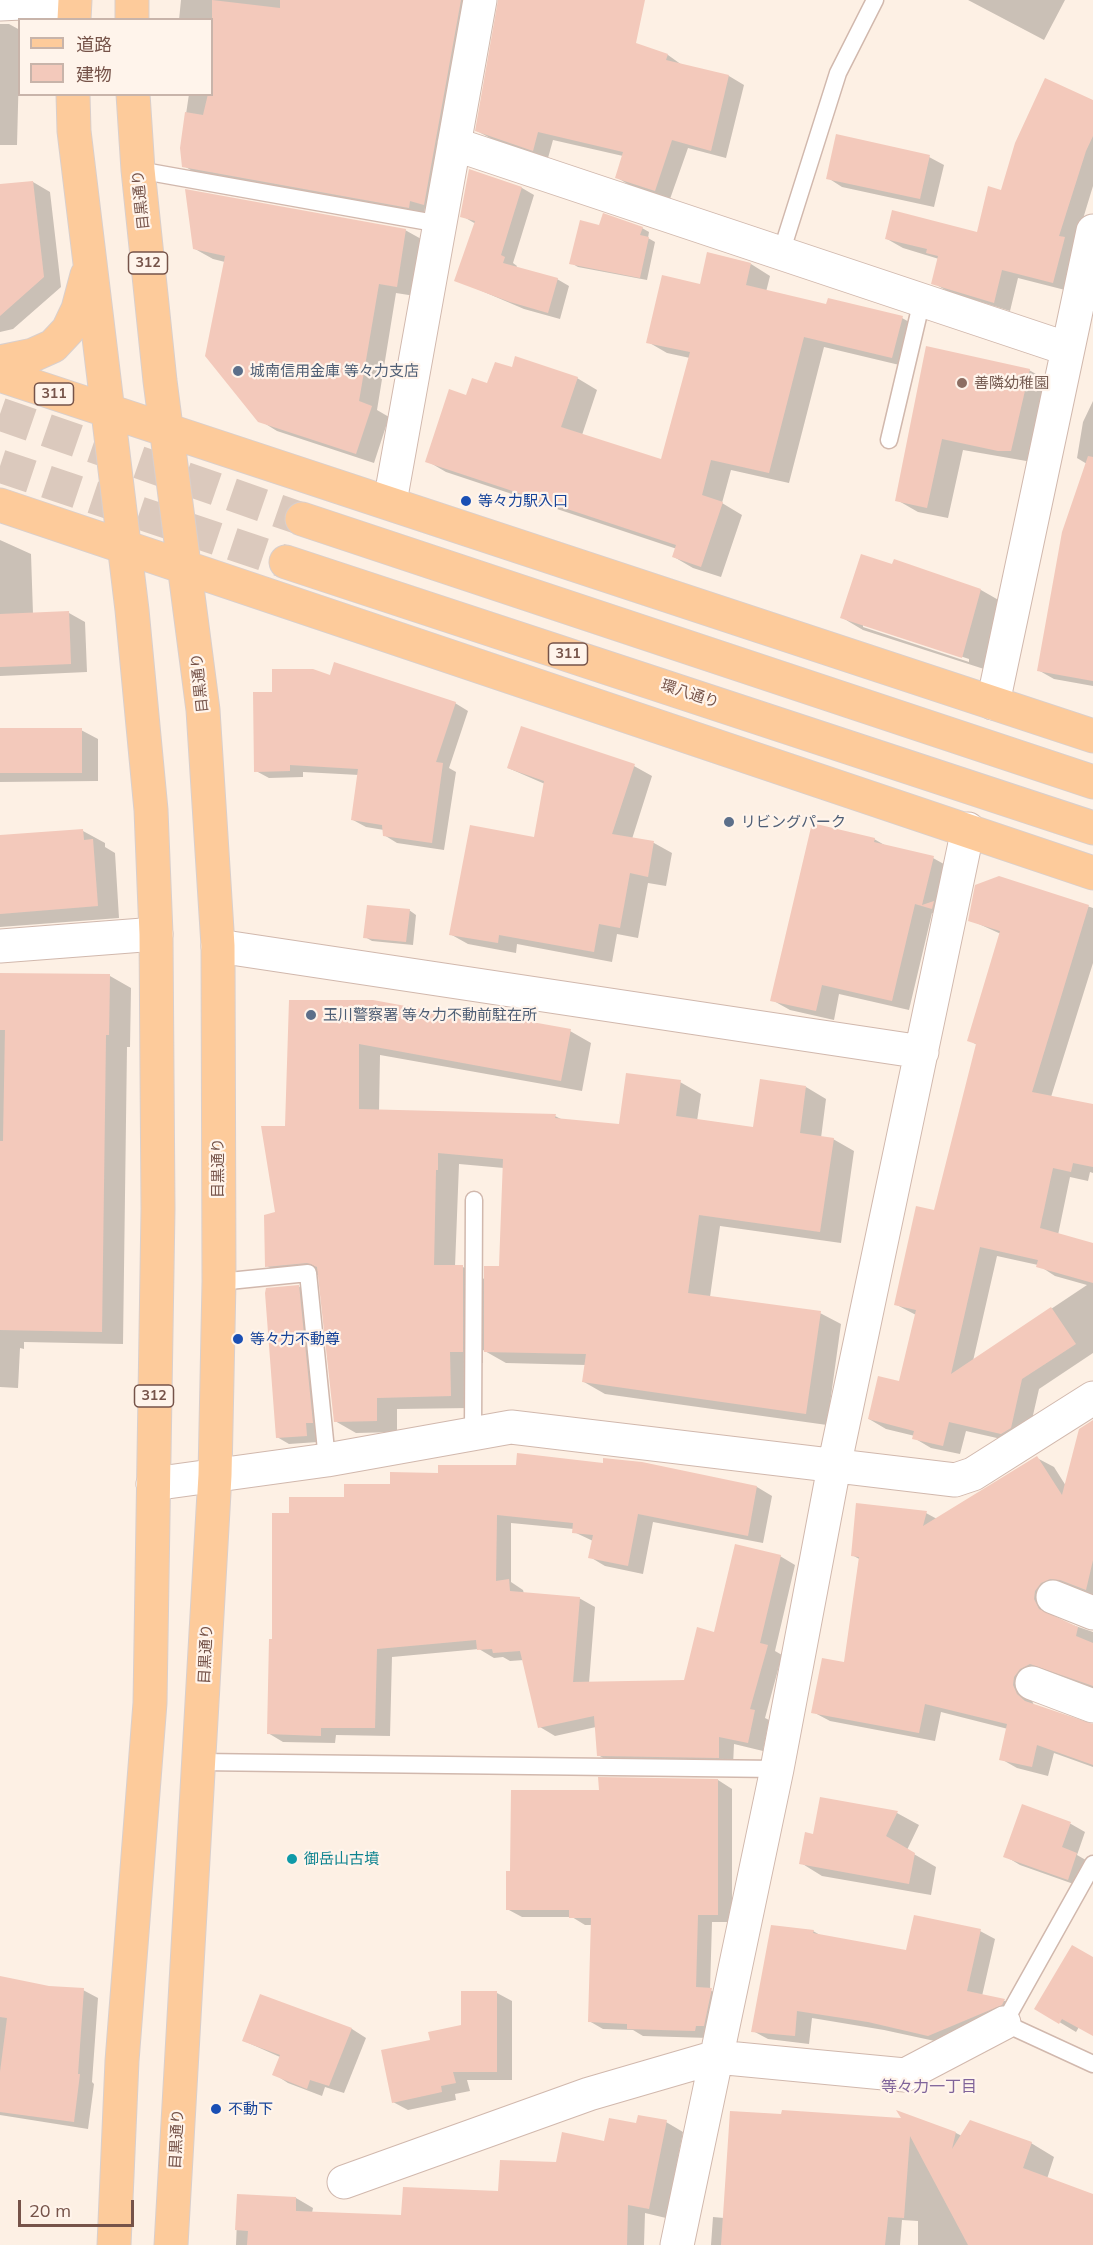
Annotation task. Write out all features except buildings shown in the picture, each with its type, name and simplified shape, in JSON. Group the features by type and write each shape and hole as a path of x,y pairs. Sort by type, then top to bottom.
{"main road":[{"path":"132,0 132,18"},
{"path":"52,5 71,18"},
{"name":"312","path":"72,96 74,131 126,548 151,810 156,934 158,1209 150,1703 122,2061 114,2245"},
{"name":"目黒通り","path":"133,96 138,170 167,431 203,710 218,946 219,1282 215,1475 171,2245"},
{"path":"0,362 33,355 53,346 68,330 78,309 90,259"},
{"name":"311","path":"0,375 108,412"},
{"path":"108,412 390,502 1093,736"},
{"path":"0,505 968,829 1093,873"},
{"path":"302,519 1093,782"},
{"name":"環八通り","path":"286,562 1093,828"}],"street":[{"path":"390,502 480,0"},
{"path":"0,4 52,5"},
{"path":"65,96 74,131"},
{"path":"454,144 1068,349"},
{"path":"993,703 1093,231"},
{"path":"677,2245 777,1769 834,1467 968,829"},
{"path":"0,946 156,934"},
{"path":"218,946 922,1052"},
{"path":"153,1484 327,1460 511,1427 834,1467 962,1479 1093,1398"},
{"path":"1053,1597 1093,1613"},
{"path":"1032,1683 1093,1706"},
{"path":"344,2182 589,2094 716,2057 905,2075 1004,2023"}],"lane":[{"path":"781,253 838,73 875,0"},
{"path":"138,170 440,224"},
{"path":"889,440 922,300"},
{"path":"473,1433 474,1200"},
{"path":"219,1282 308,1273 327,1460"},
{"path":"200,1762 777,1769"},
{"path":"1093,1863 1004,2023 1093,2064"}],"tunnel":[{"path":"0,414 302,519"},
{"path":"0,466 286,562"}],"place":[{"name":"城南信用金庫 等々力支店","path":"238,371"},
{"name":"善隣幼稚園","path":"962,383"},
{"name":"等々力駅入口","path":"466,501"},
{"name":"リビングパーク","path":"729,822"},
{"name":"玉川警察署 等々力不動前駐在所","path":"311,1015"},
{"name":"等々力不動尊","path":"238,1339"},
{"name":"御岳山古墳","path":"292,1859"},
{"name":"不動下","path":"216,2109"}],"district":[{"name":"等々力一丁目","path":"929,2087"}]}
